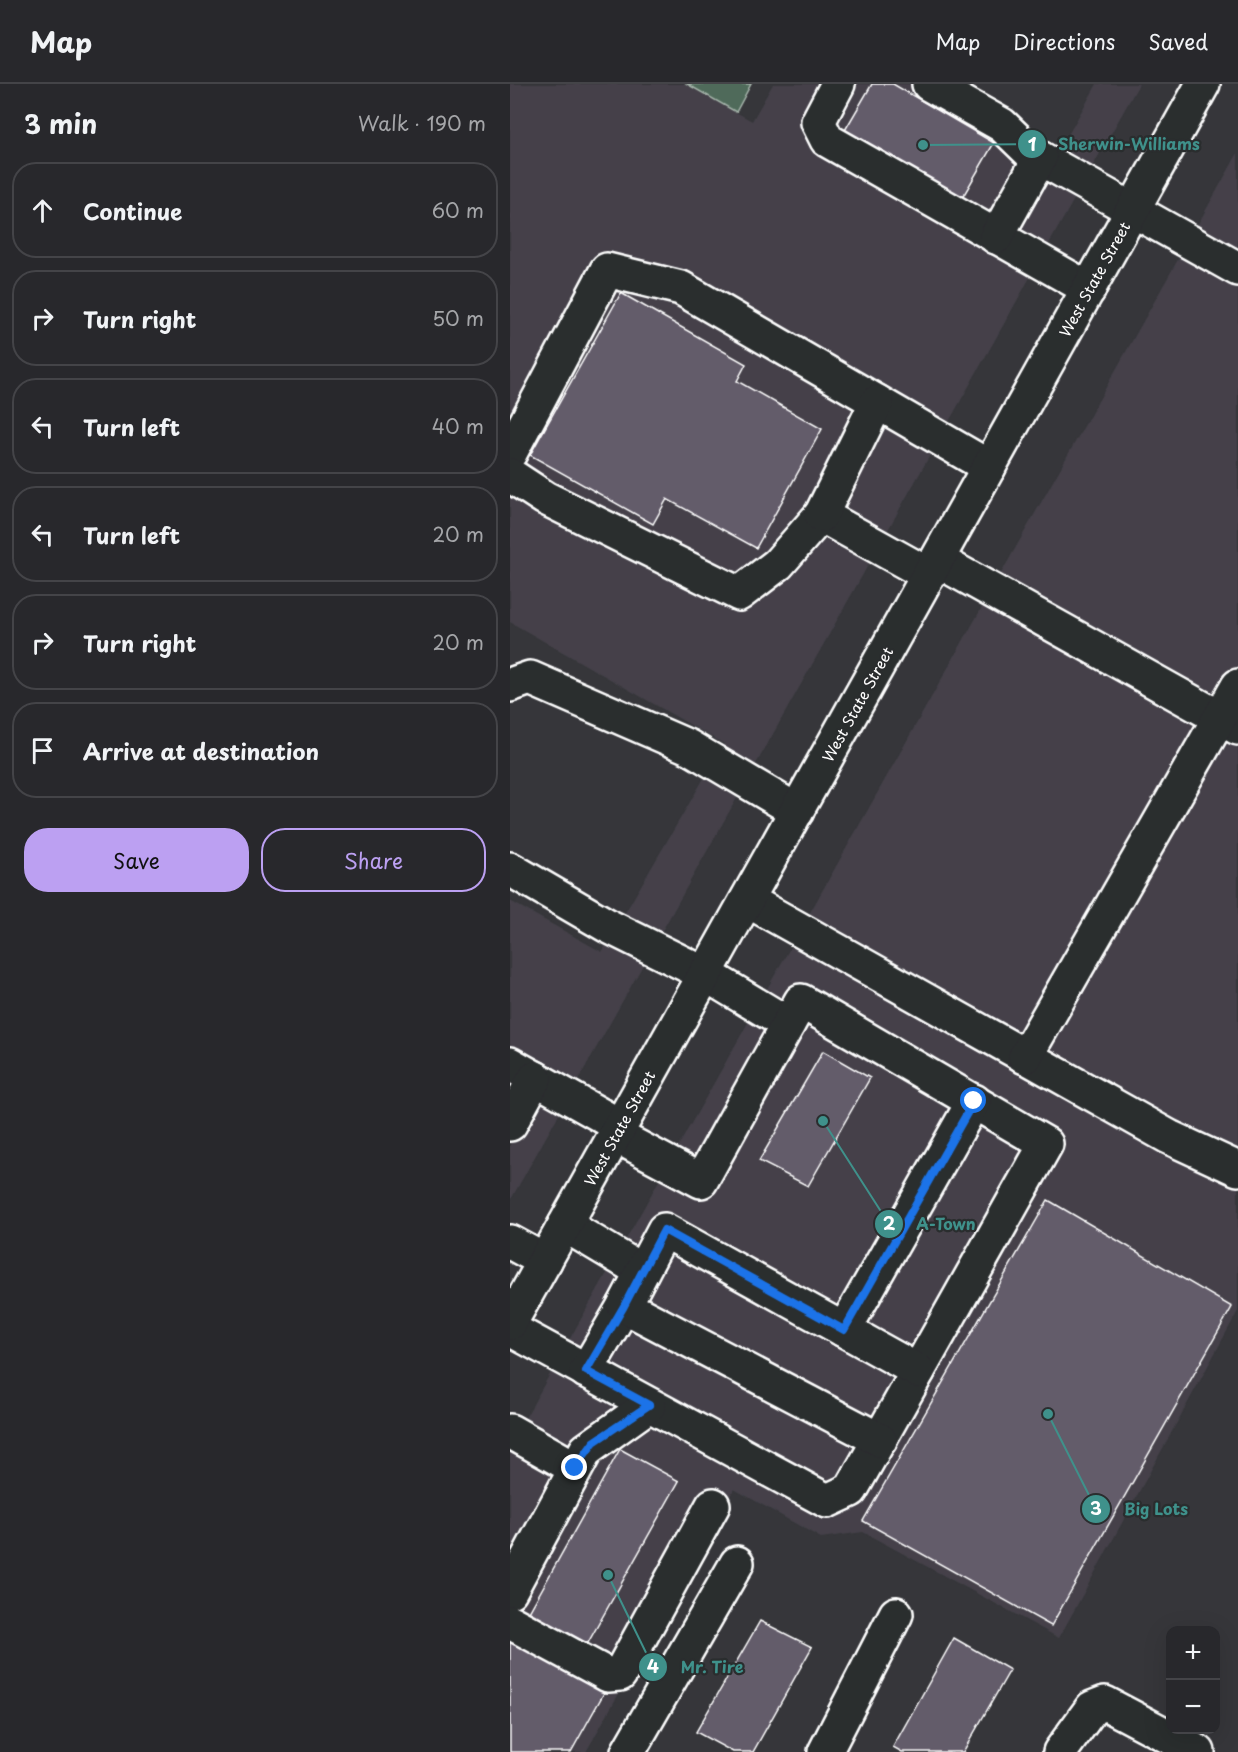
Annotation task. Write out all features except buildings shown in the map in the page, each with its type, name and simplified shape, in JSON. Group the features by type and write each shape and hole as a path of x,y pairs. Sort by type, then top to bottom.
{"main road":[{"path":"838,84 818,122 828,140 1089,289"},
{"path":"929,84 1002,125 1040,158 1238,269"},
{"name":"West State Street","path":"512,1317 1203,84"},
{"path":"996,237 1040,158"},
{"path":"510,453 607,270 681,288 989,467"},
{"path":"510,475 545,498 740,594 778,564 821,515 877,402"},
{"path":"821,515 933,567 1229,723"},
{"path":"510,685 530,678 619,715 689,747 796,811"},
{"path":"1025,1057 1229,723 1238,686"},
{"path":"510,869 608,926 705,974 788,1024"},
{"path":"747,900 1169,1137 1236,1165"},
{"path":"510,1124 522,1071 701,1181 801,1001 1046,1144 851,1490 827,1501 586,1371 512,1317"},
{"path":"844,1330 974,1101"},
{"path":"565,1225 642,1271"},
{"path":"586,1371 664,1230 918,1371"},
{"path":"510,1242 544,1261"},
{"path":"624,1306 880,1440"},
{"path":"510,1591 518,1556 594,1442 649,1405"},
{"path":"510,1431 575,1468"},
{"path":"510,1622 608,1675 620,1674 714,1505"},
{"path":"639,1748 737,1563"},
{"path":"825,1752 896,1614"},
{"path":"1060,1752 1092,1708 1105,1703 1197,1752"}],"shaded area":[{"path":"510,84 685,84 752,121 773,84 947,84 1060,149 1097,84 1139,84 510,1201 510,901 602,952 724,744 510,622"},
{"path":"1238,153 1238,1311 1059,1638 863,1532 821,1538 734,1489 586,1752 510,1752 510,1445"}],"green space":[{"path":"687,84 751,84 736,112"}],"place":[{"name":"Sherwin-Williams","path":"923,145"},
{"name":"A-Town","path":"823,1121"},
{"name":"Big Lots","path":"1048,1414"},
{"name":"Mr. Tire","path":"608,1575"}],"route":[{"path":"575,1468 594,1442 649,1405 586,1371 664,1230 844,1330 974,1101"}]}
